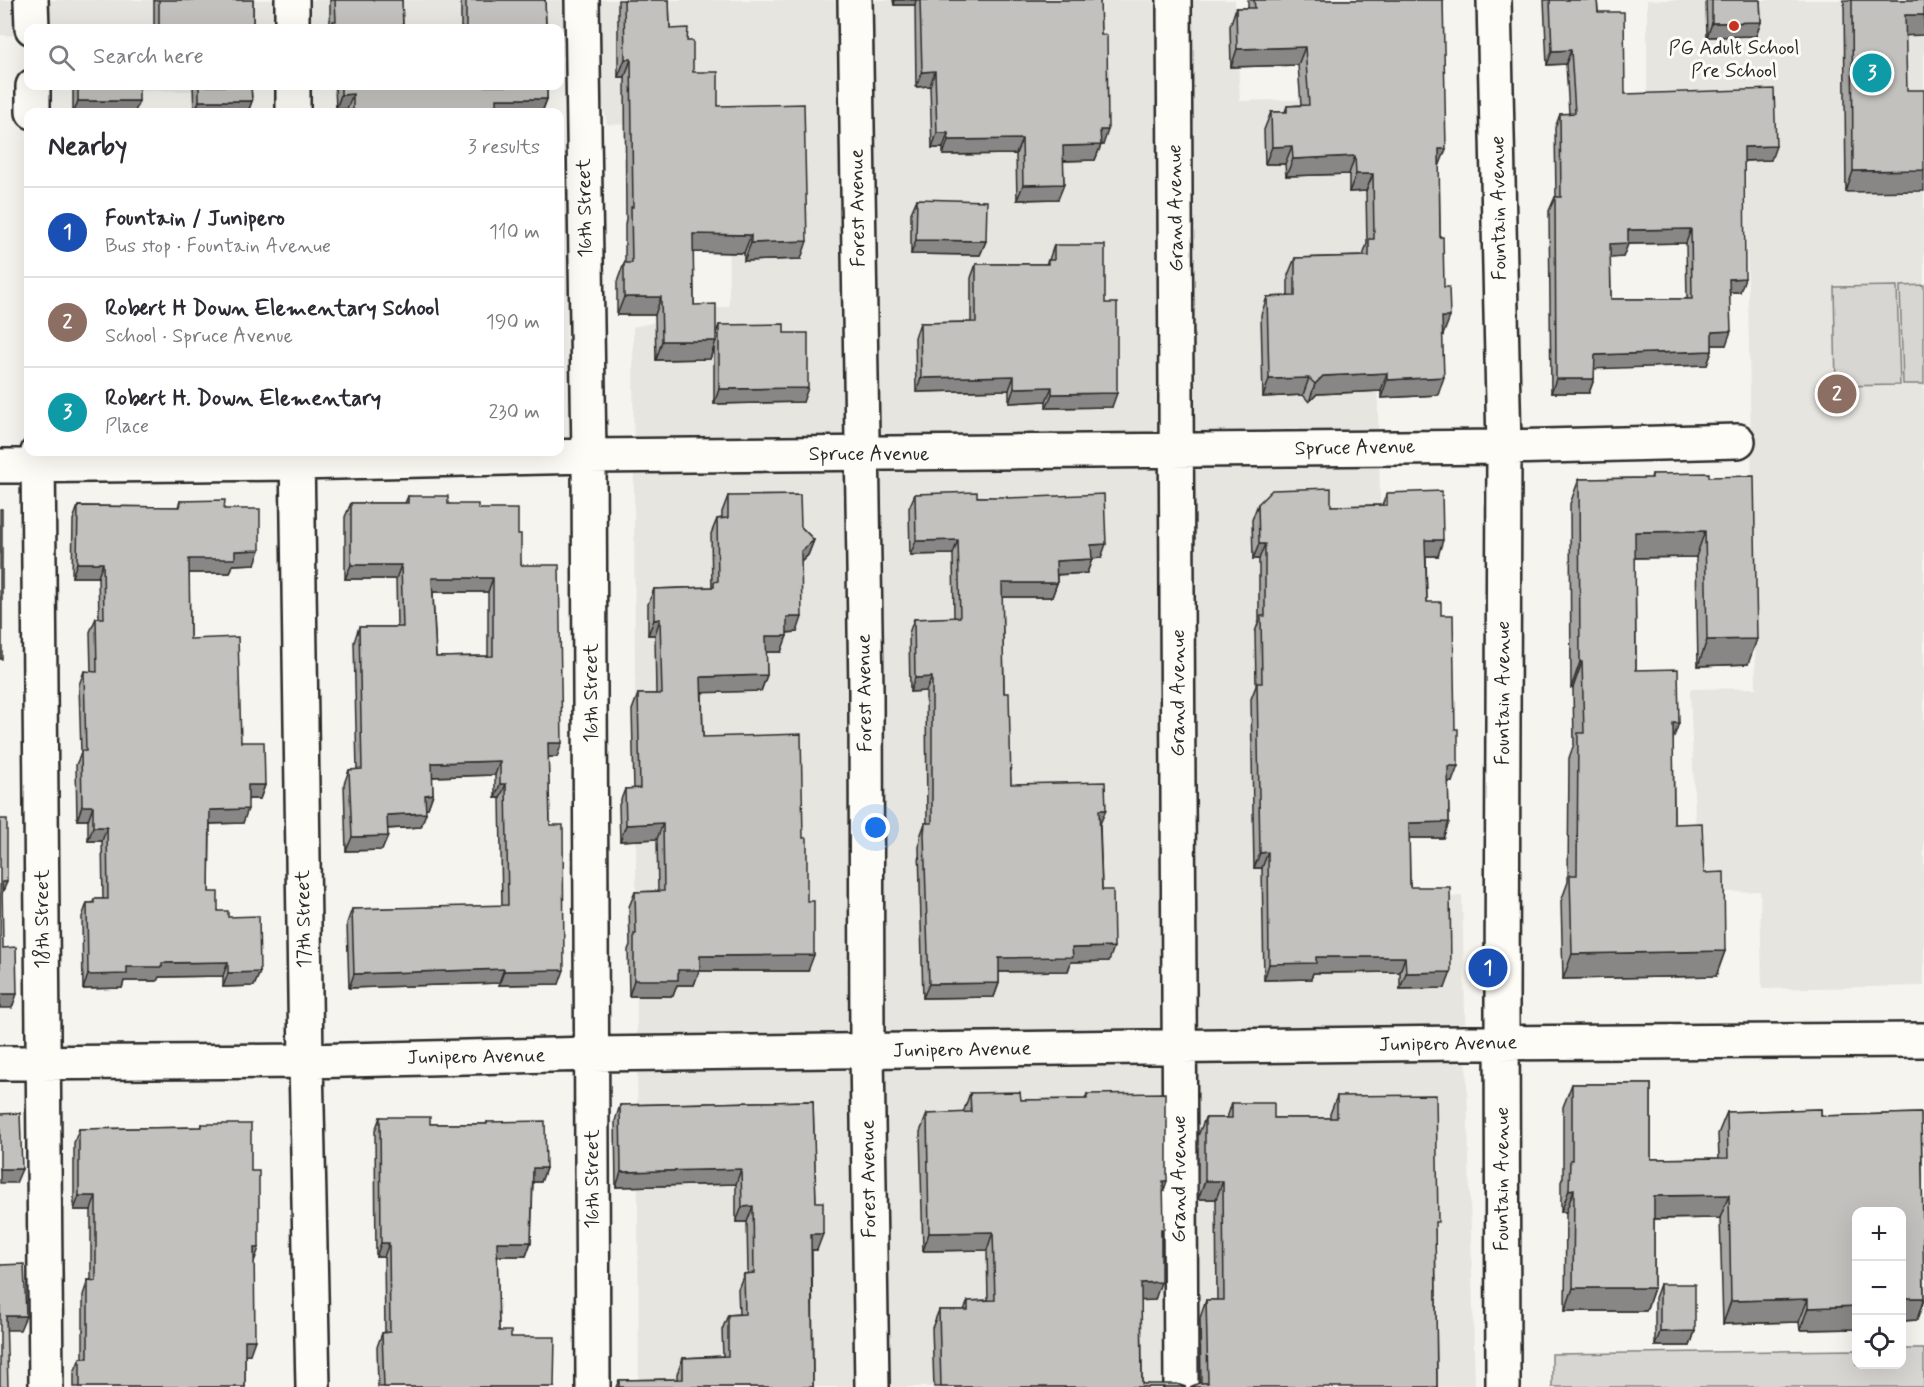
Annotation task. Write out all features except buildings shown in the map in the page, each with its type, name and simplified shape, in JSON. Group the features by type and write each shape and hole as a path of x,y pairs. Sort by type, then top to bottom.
{"street":[{"path":"31,0 32,24"},
{"path":"292,0 292,24"},
{"name":"16th Street","path":"582,0 589,456 593,1387"},
{"name":"Forest Avenue","path":"855,0 866,691 867,1052 872,1387"},
{"name":"Grand Avenue","path":"1174,0 1178,450 1180,1387"},
{"name":"Fountain Avenue","path":"1494,0 1504,447 1503,1387"},
{"path":"33,90 33,108"},
{"path":"293,90 293,108"},
{"name":"Spruce Avenue","path":"0,466 39,458 861,454 1504,447 1738,441"},
{"name":"17th Street","path":"298,457 313,1387"},
{"name":"18th Street","path":"39,458 46,1387"},
{"name":"Junipero Avenue","path":"0,1063 306,1061 593,1054 1502,1043 1924,1040"}],"shaded area":[{"path":"0,0 1235,0 1240,101 1371,98 1389,903 1462,896 1475,1387 639,1387 633,327 729,306 728,129 607,124 589,42 564,40 564,24 24,24 24,36 0,35"},
{"path":"1647,0 1924,0 1924,986 1762,989 1760,891 1698,893 1690,689 1756,688 1744,99 1647,100"},
{"path":"122,90 208,90 208,91"},
{"path":"1924,285 1924,384 1903,384 1900,286"},
{"path":"1897,286 1900,385 1836,386 1834,287"},
{"path":"1906,1349 1924,1349 1924,1387 1552,1387 1552,1354 1852,1350 1852,1369 1906,1369"}],"place":[{"name":"PG Adult School Pre School","path":"1734,26"},
{"name":"Robert H. Down Elementary","path":"1872,73"},
{"name":"Robert H Down Elementary School","path":"1837,394"},
{"name":"Fountain / Junipero","path":"1488,968"}]}
